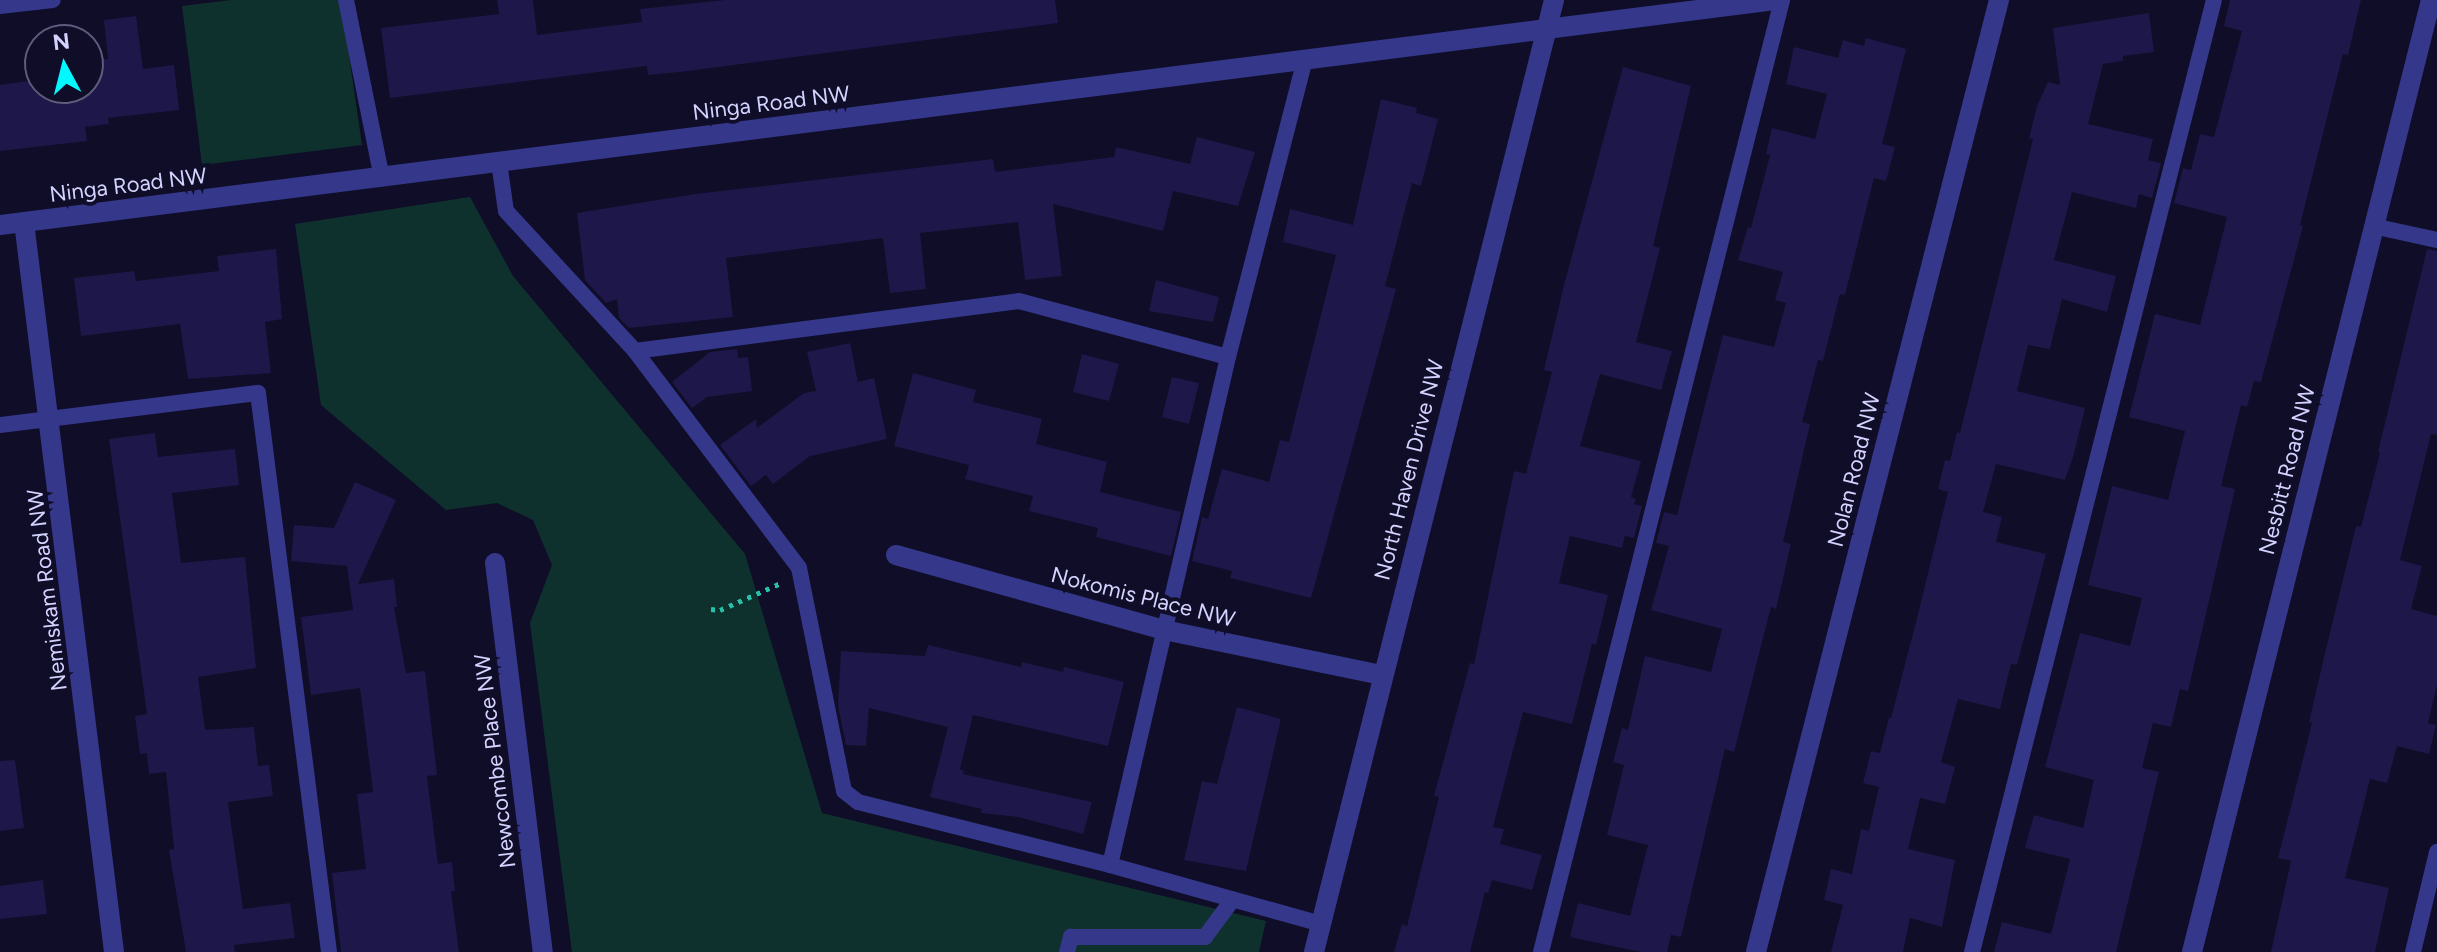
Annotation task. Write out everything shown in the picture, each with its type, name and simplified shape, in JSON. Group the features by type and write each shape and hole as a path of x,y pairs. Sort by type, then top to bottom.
{"street":[{"name":"North Haven Drive NW","path":"1314,952 1381,675 1554,0"},
{"path":"1548,29 1779,0"},
{"name":"Nolan Road NW","path":"1756,952 1999,0"},
{"name":"Nesbitt Road NW","path":"2192,952 2431,0"},
{"name":"Ninga Road NW","path":"0,225 1548,29"},
{"name":"Nemiskam Road NW","path":"24,222 114,952"},
{"name":"Nokomis Place NW","path":"896,555 1164,630 1381,675"},
{"name":"Newcombe Place NW","path":"495,563 543,952"}],"lane":[{"path":"0,6 53,0"},
{"path":"346,0 382,178"},
{"path":"1541,952 1779,0"},
{"path":"1972,952 2214,0"},
{"path":"1110,865 1228,357 1305,59"},
{"path":"499,162 506,211 635,351 799,568 844,791 858,802 1110,865 1321,924"},
{"path":"2373,226 2437,240"},
{"path":"635,351 1019,301 1228,357"},
{"path":"0,425 258,393 329,952"},
{"path":"2413,952 2437,852"},
{"path":"1067,952 1071,937 1205,937 1233,899"}],"path":[{"path":"711,609 720,610 777,583 802,583"}],"green space":[{"path":"231,0 341,0 362,145 202,165 182,6"},
{"path":"470,197 513,276 745,554 822,813 1266,921 1259,952 572,952 530,623 552,565 533,520 497,503 446,510 321,405 295,224"}],"building":[{"path":"497,0 533,0 537,35 642,22 640,9 725,0 1055,0 1058,23 680,72 648,75 647,66 390,98 381,28 499,14"},
{"path":"2230,0 2361,0 2348,55 2343,54 2300,225 2303,226 2261,382 2254,381 2247,407 2241,405 2221,486 2235,489 2188,691 2180,689 2171,727 2153,723 2142,768 2159,772 2116,952 1994,952 2002,922 2051,934 2070,859 2025,848 2034,815 2083,828 2094,780 2045,767 2080,633 2130,646 2142,598 2088,585 2112,486 2168,500 2185,431 2129,417 2155,314 2200,325 2227,217 2174,203 2183,168 2191,170 2200,134 2214,137 2242,31 2224,26"},
{"path":"2149,13 2154,52 2123,56 2123,61 2103,64 2088,124 2153,139 2148,160 2161,163 2152,198 2139,194 2136,208 2072,192 2054,260 2116,276 2107,312 2062,299 2050,349 2028,345 2017,391 2085,408 2074,454 2065,480 1996,464 1983,512 2002,517 1996,542 2046,554 2017,665 2011,664 2000,709 1958,699 1941,762 1955,767 1945,804 1920,798 1908,849 1955,860 1942,927 1910,918 1903,952 1831,952 1843,905 1824,900 1831,869 1852,874 1861,829 1869,831 1879,787 1863,783 1871,751 1880,753 1916,622 1948,492 1938,489 1945,460 1950,461 1957,432 1960,433 2033,139 2029,138 2037,106 2048,82 2060,85 2053,28"},
{"path":"136,16 143,69 174,65 179,110 108,118 109,124 85,127 87,141 0,151 0,85 24,82 24,104 104,104 104,59 108,59 104,20"},
{"path":"1866,38 1906,49 1882,144 1895,147 1886,181 1874,178 1845,295 1840,294 1823,361 1818,360 1802,422 1810,424 1783,542 1791,544 1776,609 1771,607 1734,752 1725,749 1681,937 1671,935 1667,952 1641,952 1570,937 1578,903 1630,916 1648,845 1607,835 1624,765 1613,762 1622,728 1628,730 1645,656 1711,672 1722,629 1651,610 1669,546 1656,543 1664,512 1677,515 1723,335 1774,347 1786,303 1775,300 1783,272 1738,260 1748,227 1751,228 1770,155 1766,154 1772,128 1815,139 1827,94 1786,84 1794,47 1838,58 1843,40 1864,46"},
{"path":"1623,67 1691,86 1653,246 1660,248 1636,342 1672,351 1661,390 1600,374 1580,446 1641,461 1631,497 1636,499 1634,504 1642,506 1634,538 1625,536 1622,548 1570,536 1559,583 1608,595 1596,645 1592,644 1572,724 1523,712 1493,827 1504,829 1500,844 1542,855 1532,890 1492,880 1488,893 1485,892 1470,952 1394,952 1402,924 1407,926 1439,797 1434,796 1470,663 1474,664 1514,471 1526,474 1552,372 1544,370 1564,285"},
{"path":"1381,99 1417,108 1416,113 1438,119 1421,186 1412,183 1385,286 1396,289 1311,598 1230,578 1232,571 1192,561 1202,517 1208,519 1222,469 1269,482 1280,440 1289,442 1336,255 1283,242 1290,209 1353,225"},
{"path":"1197,137 1255,152 1238,206 1173,191 1163,231 1053,204 1062,276 1025,280 1018,222 920,233 926,289 890,293 883,238 726,258 733,317 629,328 619,318 617,299 606,303 585,280 577,213 695,194 993,159 995,172 1114,157 1116,147 1190,164"},
{"path":"276,249 282,319 265,322 271,373 188,379 180,324 81,336 74,278 134,271 136,281 219,271 217,256"},
{"path":"2427,249 2437,251 2437,435 2431,434 2400,560 2422,566 2411,609 2437,616 2437,685 2428,723 2436,725 2429,754 2397,746 2387,783 2370,779 2345,878 2389,888 2375,952 2271,952 2291,861 2278,858 2356,526 2361,527 2380,453"},
{"path":"1156,280 1219,297 1213,322 1149,311"},
{"path":"850,343 858,382 874,378 887,439 810,456 773,484 766,475 751,486 720,445 756,419 757,428 804,393 816,391 807,352"},
{"path":"737,349 738,358 748,357 752,391 707,397 692,408 672,382 710,352"},
{"path":"1082,354 1119,364 1109,401 1073,392"},
{"path":"913,373 976,390 973,402 1042,419 1036,444 1107,462 1100,492 1181,512 1171,556 1096,537 1098,528 1029,511 1033,496 965,479 969,465 894,446"},
{"path":"1172,377 1199,383 1189,424 1162,417"},
{"path":"155,433 158,457 235,449 239,485 172,493 181,563 245,557 256,668 198,677 205,730 254,727 258,766 269,765 273,796 228,802 243,909 290,903 295,938 234,945 235,952 186,952 169,850 174,849 166,772 149,774 147,753 140,754 135,716 147,714 109,439"},
{"path":"355,482 396,500 358,584 394,579 397,607 394,607 406,673 425,671 437,775 427,776 438,864 452,862 455,891 451,891 459,952 341,952 332,873 366,869 357,794 373,792 360,688 311,695 301,617 353,610 347,566 291,561 294,525 334,528"},
{"path":"928,645 1021,667 1022,662 1063,672 1064,667 1124,682 1108,746 973,715 960,769 964,771 963,774 1092,802 1083,834 1018,817 981,813 982,809 930,797 948,727 869,708 866,746 846,745 838,706 841,651 925,656"},
{"path":"1237,707 1281,719 1246,871 1184,860 1202,781 1217,784"},
{"path":"15,760 24,828 0,831 0,761"},
{"path":"43,880 47,914 0,919 0,886"}]}
